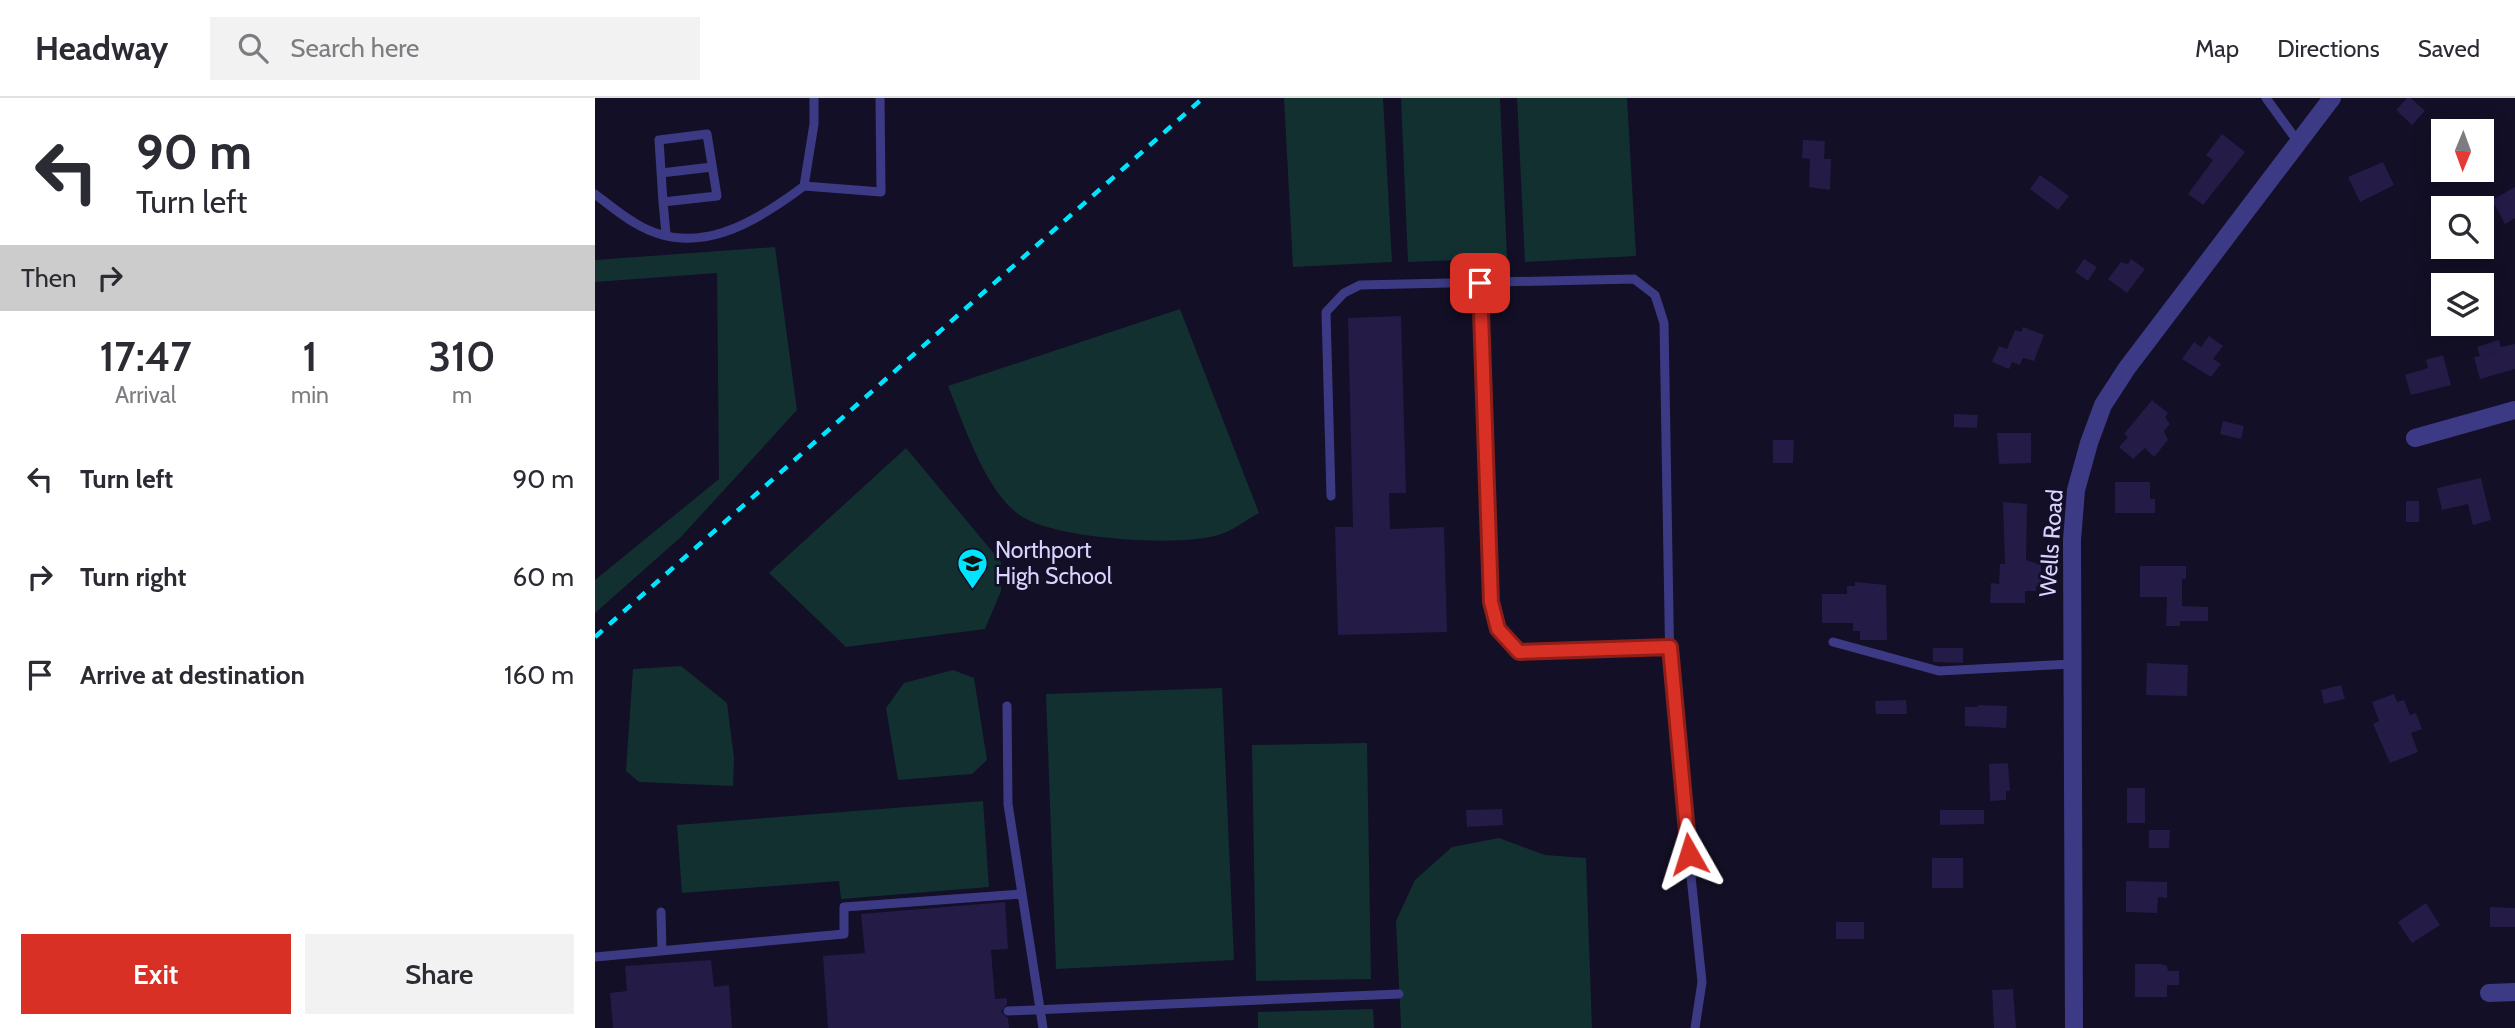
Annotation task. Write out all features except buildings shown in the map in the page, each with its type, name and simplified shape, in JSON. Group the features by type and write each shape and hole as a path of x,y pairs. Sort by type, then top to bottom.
{"street":[{"name":"Wells Road","path":"2074,1028 2072,540 2076,490 2103,405 2127,368 2332,98"},
{"path":"2415,438 2515,410"},
{"path":"2489,993 2515,992"}],"lane":[{"path":"804,186 814,124 814,98"},
{"path":"595,194 637,225 679,239 730,233 769,213 804,186 881,192 880,98"},
{"path":"2266,98 2298,142"},
{"path":"663,202 717,196 706,134 659,140 663,202 666,234"},
{"path":"661,173 712,167"},
{"path":"1331,496 1326,312 1344,293 1360,285 1634,279 1655,295 1664,323 1670,647 1702,982 1695,1028"},
{"path":"1480,283 1491,602 1498,629 1519,652 1670,647"},
{"path":"1833,642 1939,671 2072,664"},
{"path":"1007,706 1008,804 1043,1028"},
{"path":"595,957 844,934 844,907 1021,894"},
{"path":"661,912 661,951"},
{"path":"1008,1011 1399,994"}],"green space":[{"path":"1284,98 1383,98 1392,262 1293,267"},
{"path":"1401,98 1500,98 1507,258 1408,262"},
{"path":"1517,98 1627,98 1636,256 1525,262"},
{"path":"775,247 797,410 681,537 595,613 595,580 719,479 717,273 595,282 595,260"},
{"path":"1180,309 1259,513 1221,534 1203,538 1150,541 1061,530 1021,516 1008,505 986,474 948,386"},
{"path":"906,448 1001,562 1001,591 985,629 846,647 769,573"},
{"path":"681,666 727,703 734,758 733,786 639,782 626,771 633,669"},
{"path":"953,670 974,678 987,760 972,774 898,780 886,708 904,683"},
{"path":"1222,688 1234,960 1056,969 1046,694"},
{"path":"1367,743 1371,979 1256,981 1252,745"},
{"path":"983,801 989,887 841,899 839,881 682,893 677,825"},
{"path":"1499,838 1545,855 1586,858 1592,1028 1401,1028 1396,921 1415,880 1452,847"},
{"path":"1373,1009 1374,1028 1258,1028 1258,1012"}],"railway":[{"path":"595,637 1203,98"}],"place":[{"name":"Northport High School","path":"972,590"}],"route":[{"path":"1480,283 1491,602 1498,629 1519,652 1670,647 1670,675 1689,854"}]}
